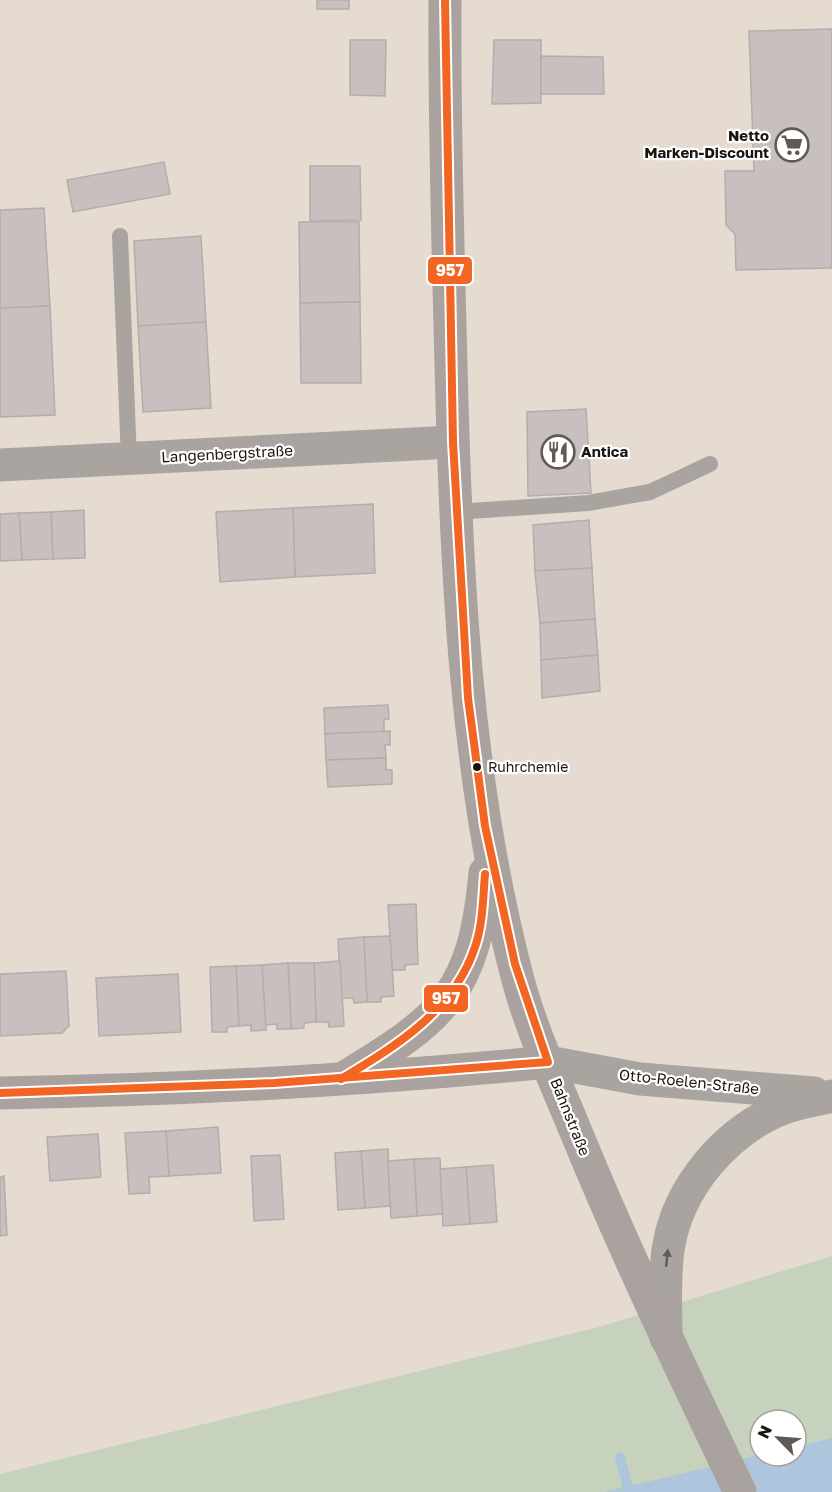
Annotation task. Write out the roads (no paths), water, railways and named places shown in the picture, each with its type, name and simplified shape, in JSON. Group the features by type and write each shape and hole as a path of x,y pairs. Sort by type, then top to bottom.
{"main road":[{"name":"Bahnstraße","path":"444,0 456,513 468,698 485,826 519,983 548,1062 600,1191 666,1338 740,1492"},
{"path":"338,1081 385,1053 433,1016 453,992 466,971 481,920 485,873 485,826"},
{"path":"0,1093 120,1091 338,1081 548,1062"}],"street":[{"name":"Langenbergstraße","path":"0,465 453,442"},
{"name":"Otto-Roelen-Straße","path":"548,1062 640,1079 832,1095"},
{"name":"Otto-Roelen-Straße","path":"666,1338 669,1248 687,1195 702,1171 741,1132 787,1106 832,1095"}],"lane":[{"path":"120,236 129,459"},
{"path":"456,513 588,503 650,492 710,464"}],"water":[{"path":"832,1438 832,1492 604,1492 748,1458 748,1468 808,1468 808,1444"}],"waterway":[{"path":"620,1457 629,1492"}],"place":[{"name":"Netto Marken-Discount","path":"792,145"},
{"name":"Antica","path":"558,452"},
{"name":"Ruhrchemie","path":"477,767"}]}
